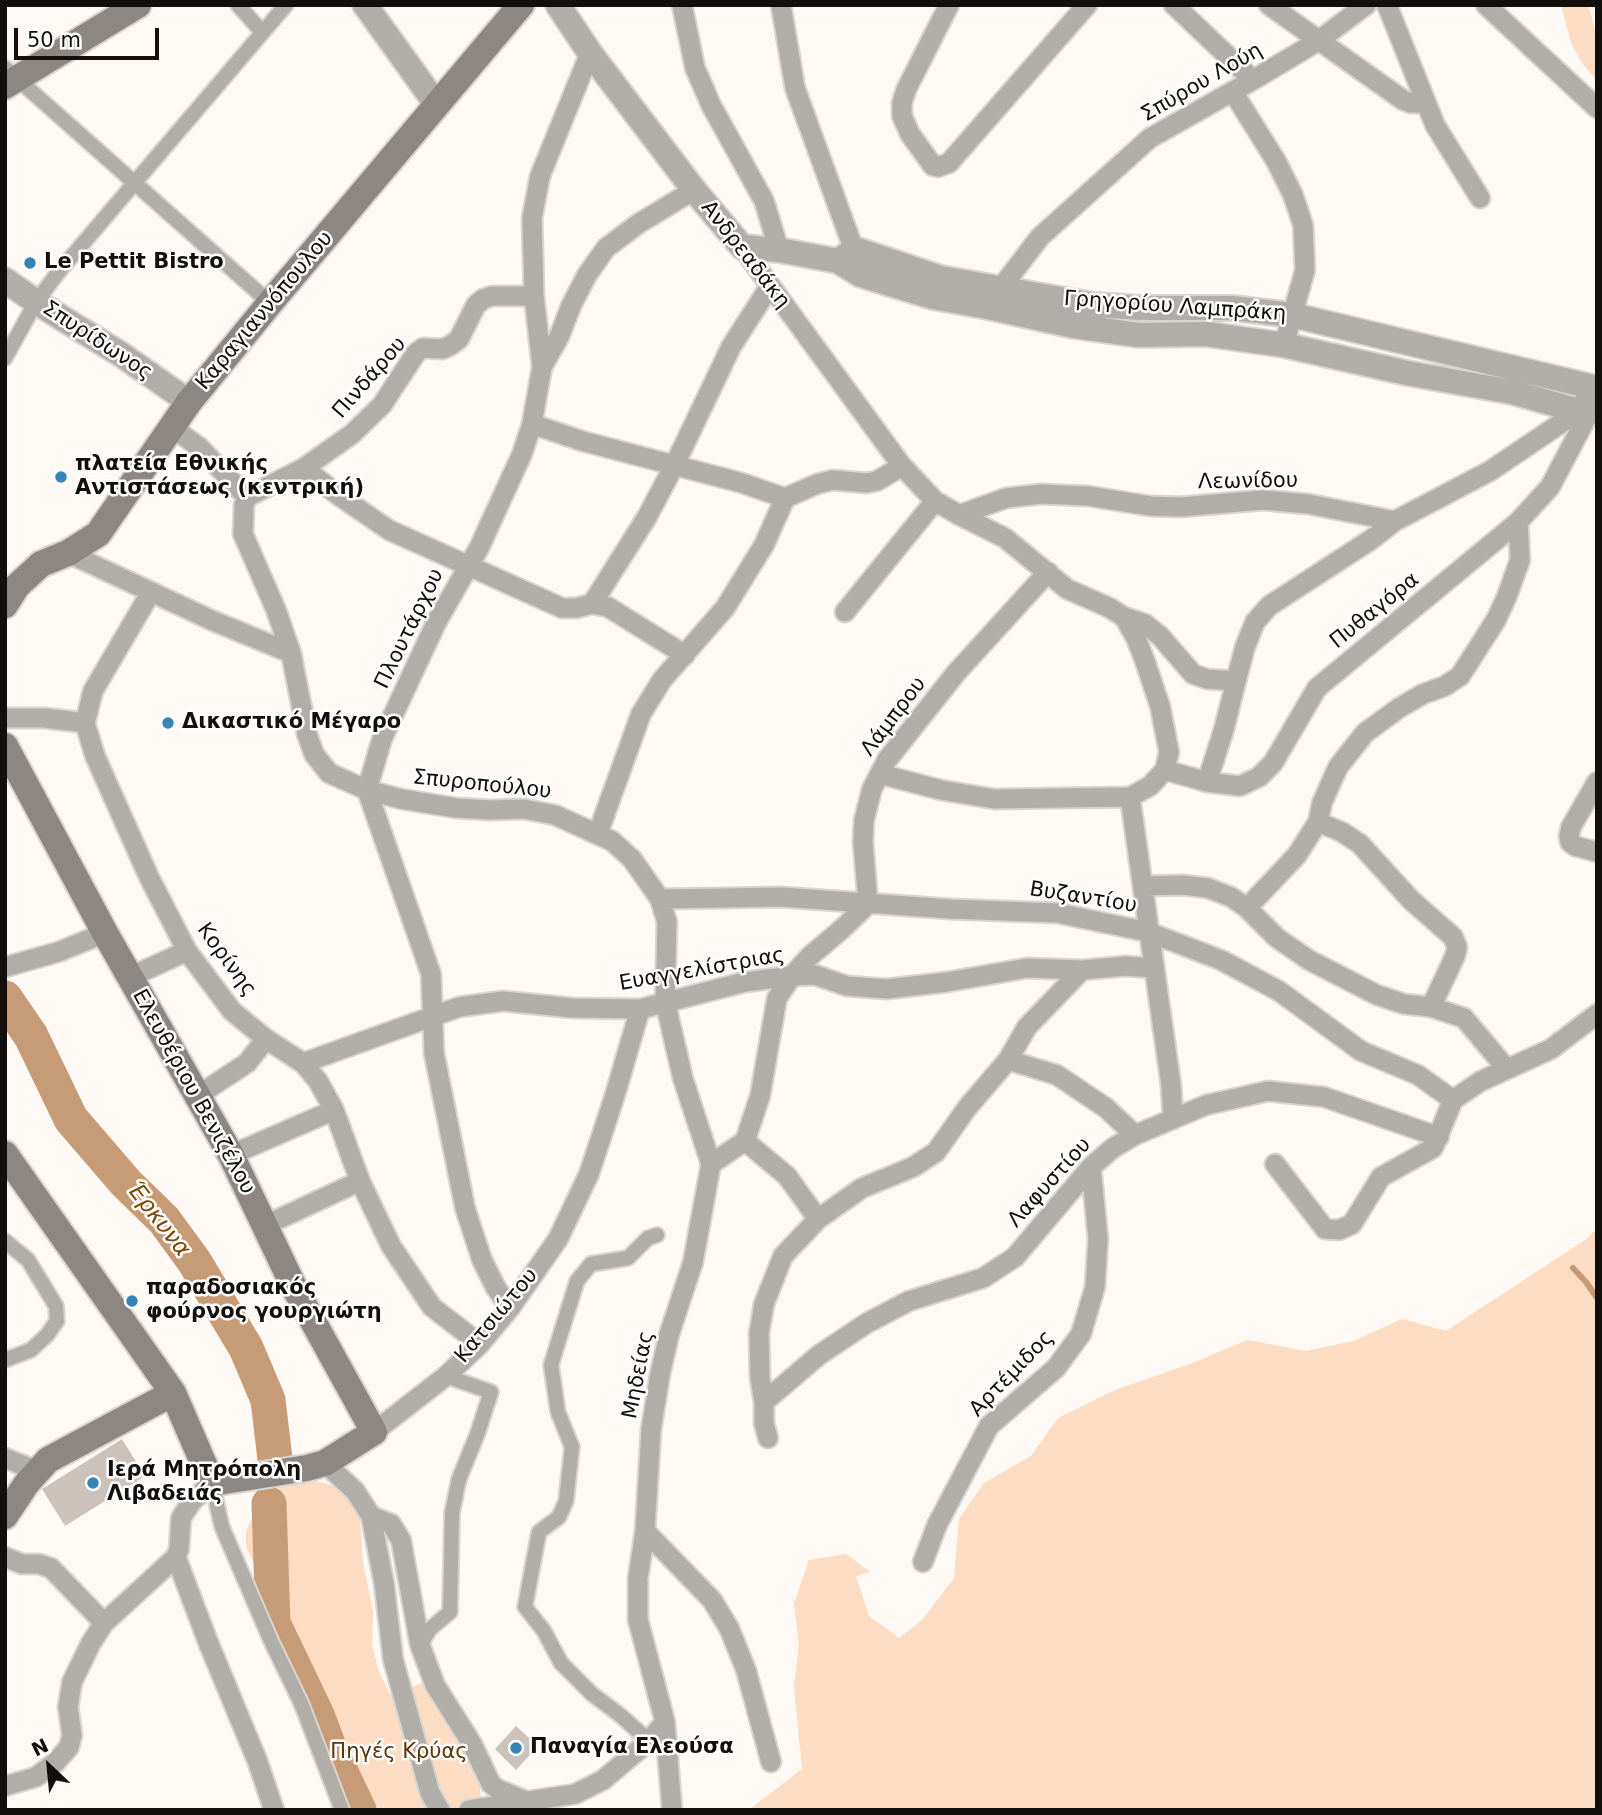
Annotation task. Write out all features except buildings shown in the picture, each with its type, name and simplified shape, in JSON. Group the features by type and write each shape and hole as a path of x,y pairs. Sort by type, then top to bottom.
{"main road":[{"name":"Καραγιαννόπουλου","path":"5,605 16,586 41,564 68,553 98,534 189,402 521,5"},
{"path":"9,77 122,10"},
{"name":"Ελευθέριου Βενιζέλου","path":"6,752 231,1155 293,1285 374,1432"},
{"path":"5,1154 173,1393 212,1483"},
{"path":"5,1516 48,1460 173,1393"},
{"name":"Κατσιώτου","path":"212,1483 325,1463 374,1432"}],"street":[{"path":"238,5 262,32"},
{"path":"5,358 36,302 286,5"},
{"path":"365,5 437,105"},
{"name":"Ανδρεαδάκη","path":"558,5 590,53 694,190 742,247 902,466 935,501"},
{"path":"681,5 695,68 711,105 764,201 779,250"},
{"path":"799,5 781,10 795,88 827,180 846,255"},
{"path":"939,10 902,103 902,116 910,134 933,166 938,167 949,163 1087,5"},
{"path":"1174,5 1253,80"},
{"path":"1269,5 1403,100 1424,103"},
{"name":"Σπύρου Λούη","path":"993,297 1040,237 1150,138 1318,41 1366,5"},
{"path":"1387,5 1424,103 1446,145 1480,198"},
{"path":"1486,5 1597,108"},
{"name":"Πλουτάρχου","path":"367,790 382,739 437,621 479,548 522,454 532,424 542,367 534,296 531,218 540,176 590,53"},
{"path":"9,77 270,303"},
{"path":"1233,92 1276,161 1293,195 1303,225 1305,270 1284,345"},
{"path":"542,367 582,285 606,248 638,224 694,190"},
{"name":"Γρηγορίου Λαμπράκη","path":"742,247 846,255 941,278 1074,326 1138,335 1206,334 1284,345 1419,375 1592,403"},
{"name":"Γρηγορίου Λαμπράκη","path":"846,255 861,275 933,297 993,297 1141,308 1233,308 1292,315 1592,403"},
{"name":"Σπυρίδωνος","path":"5,280 122,355 189,402"},
{"path":"592,604 647,517 731,347 770,286"},
{"name":"Πινδάρου","path":"247,497 304,468 352,435 382,405 416,353 423,348 443,349 459,339 476,305 483,299 492,296 534,296"},
{"path":"1207,782 1245,647 1255,622 1269,606 1395,521 1490,471 1592,403"},
{"name":"Πυθαγόρα","path":"1165,770 1207,782 1240,786 1259,777 1273,762 1317,688 1518,522 1550,487 1592,403"},
{"path":"532,424 582,441 743,483 785,498"},
{"path":"173,428 199,447 247,497"},
{"path":"598,833 641,714 662,680 725,608 764,545 785,498 833,480 866,483 877,481 902,466"},
{"path":"304,468 390,530 562,608 592,604 608,607 685,655"},
{"name":"Λεωνίδου","path":"959,515 1006,498 1041,494 1088,496 1150,506 1180,507 1263,500 1297,503 1395,521"},
{"name":"Σπυροπούλου","path":"247,497 244,505 243,534 276,610 291,653 307,734 314,754 329,773 367,790 401,799 467,808 524,809 555,815 612,841 632,859 660,899 667,922 665,1001 683,1079 711,1164"},
{"path":"845,612 935,501 1005,538 1067,589 1111,608 1124,617 1145,624 1160,636 1193,674 1207,679 1236,681"},
{"path":"1247,908 1297,855 1318,822 1322,803 1338,767 1365,733 1399,708 1460,676 1496,620 1507,596 1520,560 1518,522"},
{"path":"68,553 291,653"},
{"name":"Λάμπρου","path":"868,904 864,820 872,789 887,760 956,673 1048,572"},
{"path":"5,718 45,718 85,723 93,691 151,592"},
{"path":"880,774 941,790 994,799 1130,797 1150,786 1165,770 1169,752 1160,706 1136,638 1124,617"},
{"name":"Κορίνης","path":"85,723 95,756 149,877 187,951 232,1011 266,1039 303,1063 318,1081 334,1110 360,1181 391,1246 432,1307 480,1344"},
{"path":"1597,782 1571,827 1570,842 1597,852"},
{"path":"367,790 431,974 430,1017 434,1053 465,1208 482,1260 510,1308"},
{"path":"1130,797 1171,1085 1173,1119"},
{"path":"1318,822 1342,832 1360,844 1411,900 1453,937 1457,947 1455,956 1431,1007"},
{"path":"1144,886 1182,885 1208,888 1231,897 1247,908 1277,938 1309,960 1377,995 1404,1004 1431,1007 1464,1018 1506,1068"},
{"name":"Βυζαντίου","path":"660,899 781,897 1057,913 1149,932 1221,960 1279,991 1361,1051 1418,1074 1453,1100"},
{"path":"711,1164 744,1141 760,1096 777,998 809,957 868,904"},
{"path":"5,967 58,952 105,933"},
{"path":"130,977 187,951"},
{"name":"Ευαγγελίστριας","path":"303,1063 459,1007 503,1002 573,1008 640,1009 746,982 792,976 815,975 847,986 887,989 1027,968 1153,968"},
{"path":"768,1438 760,1378 759,1333 764,1304 783,1256 818,1219 862,1188 913,1167 936,1152 967,1108 1008,1060 1027,1027 1082,970"},
{"name":"Κατσιώτου","path":"374,1432 446,1376 480,1344 510,1308 558,1240 589,1174 640,1009"},
{"path":"1275,1164 1325,1229 1339,1230 1352,1224 1381,1177 1433,1148 1453,1100 1481,1081 1551,1049 1597,1014"},
{"path":"197,1096 247,1063 266,1039"},
{"path":"1008,1060 1057,1075 1106,1108 1135,1135"},
{"name":"Λαφυστίου","path":"764,1402 819,1355 867,1323 909,1301 983,1278 1014,1257 1091,1167 1113,1148 1135,1135 1206,1105 1268,1091 1324,1097 1439,1137"},
{"path":"231,1155 334,1110"},
{"path":"744,1141 787,1176 818,1219"},
{"name":"Μηδείας","path":"672,1810 666,1722 638,1620 638,1578 645,1531 651,1430 660,1374 669,1335 693,1262 711,1164"},
{"name":"Αρτέμιδος","path":"923,1562 937,1524 989,1426 1056,1368 1081,1334 1095,1287 1098,1238 1091,1167"},
{"path":"266,1225 360,1181"},
{"path":"649,1741 592,1694 561,1663 544,1631 525,1607 539,1532 559,1517 566,1501 572,1447 558,1412 551,1365 577,1281 591,1264 628,1258 648,1238 657,1235"},
{"path":"5,1241 28,1260 56,1306 57,1321 31,1350 5,1360"},
{"path":"420,1645 430,1629 450,1612 452,1514 459,1479 491,1392 446,1376"},
{"path":"5,1458 37,1471"},
{"path":"325,1463 355,1491 371,1516 384,1583 393,1659 435,1801"},
{"path":"5,1786 36,1777 57,1762 69,1747 72,1735 68,1707 72,1682 91,1643 104,1623 176,1557 181,1518 192,1500 212,1483 222,1527 271,1641 302,1703 342,1810"},
{"path":"371,1516 391,1524 401,1540 420,1645 435,1685 472,1744 491,1784 526,1801"},
{"path":"645,1531 712,1600 729,1628 746,1670 771,1762"},
{"path":"5,1557 22,1564 39,1564 51,1568 104,1623"},
{"path":"176,1557 257,1760 274,1810"},
{"path":"469,1810 575,1794 603,1780 649,1741 666,1722"}],"green space":[{"path":"1561,5 1588,5 1597,37 1597,81 1572,45"},
{"path":"1597,1229 1597,1810 749,1810 802,1769 794,1687 799,1645 794,1604 809,1560 846,1554 870,1572 856,1576 869,1616 899,1638 923,1619 954,1578 959,1519 984,1483 1031,1456 1058,1418 1115,1390 1193,1363 1247,1340 1306,1351 1353,1341 1402,1319 1446,1331 1585,1240"},
{"name":"Πηγές Κρύας","path":"316,1481 351,1491 360,1518 363,1562 373,1612 372,1645 379,1672 391,1696 422,1683 465,1747 479,1777 481,1798 488,1810 352,1810 301,1656 246,1547 246,1533 250,1522 281,1485"}],"waterway":[{"name":"Έρκυνα","path":"5,998 31,1036 71,1119 126,1183 164,1220 194,1261 246,1348 268,1400 275,1459"},
{"path":"1573,1268 1597,1298"},
{"name":"Έρκυνα","path":"269,1504 273,1623 359,1810"}],"place":[{"name":"Le Pettit Bistro","path":"30,263"},
{"name":"πλατεία Εθνικής Αντιστάσεως (κεντρική)","path":"61,477"},
{"name":"Δικαστικό Μέγαρο","path":"168,723"},
{"name":"παραδοσιακός φούρνος γουργιώτη","path":"132,1301"},
{"name":"Ιερά Μητρόπολη Λιβαδειάς","path":"93,1483"},
{"name":"Παναγία Ελεούσα","path":"516,1748"}]}
